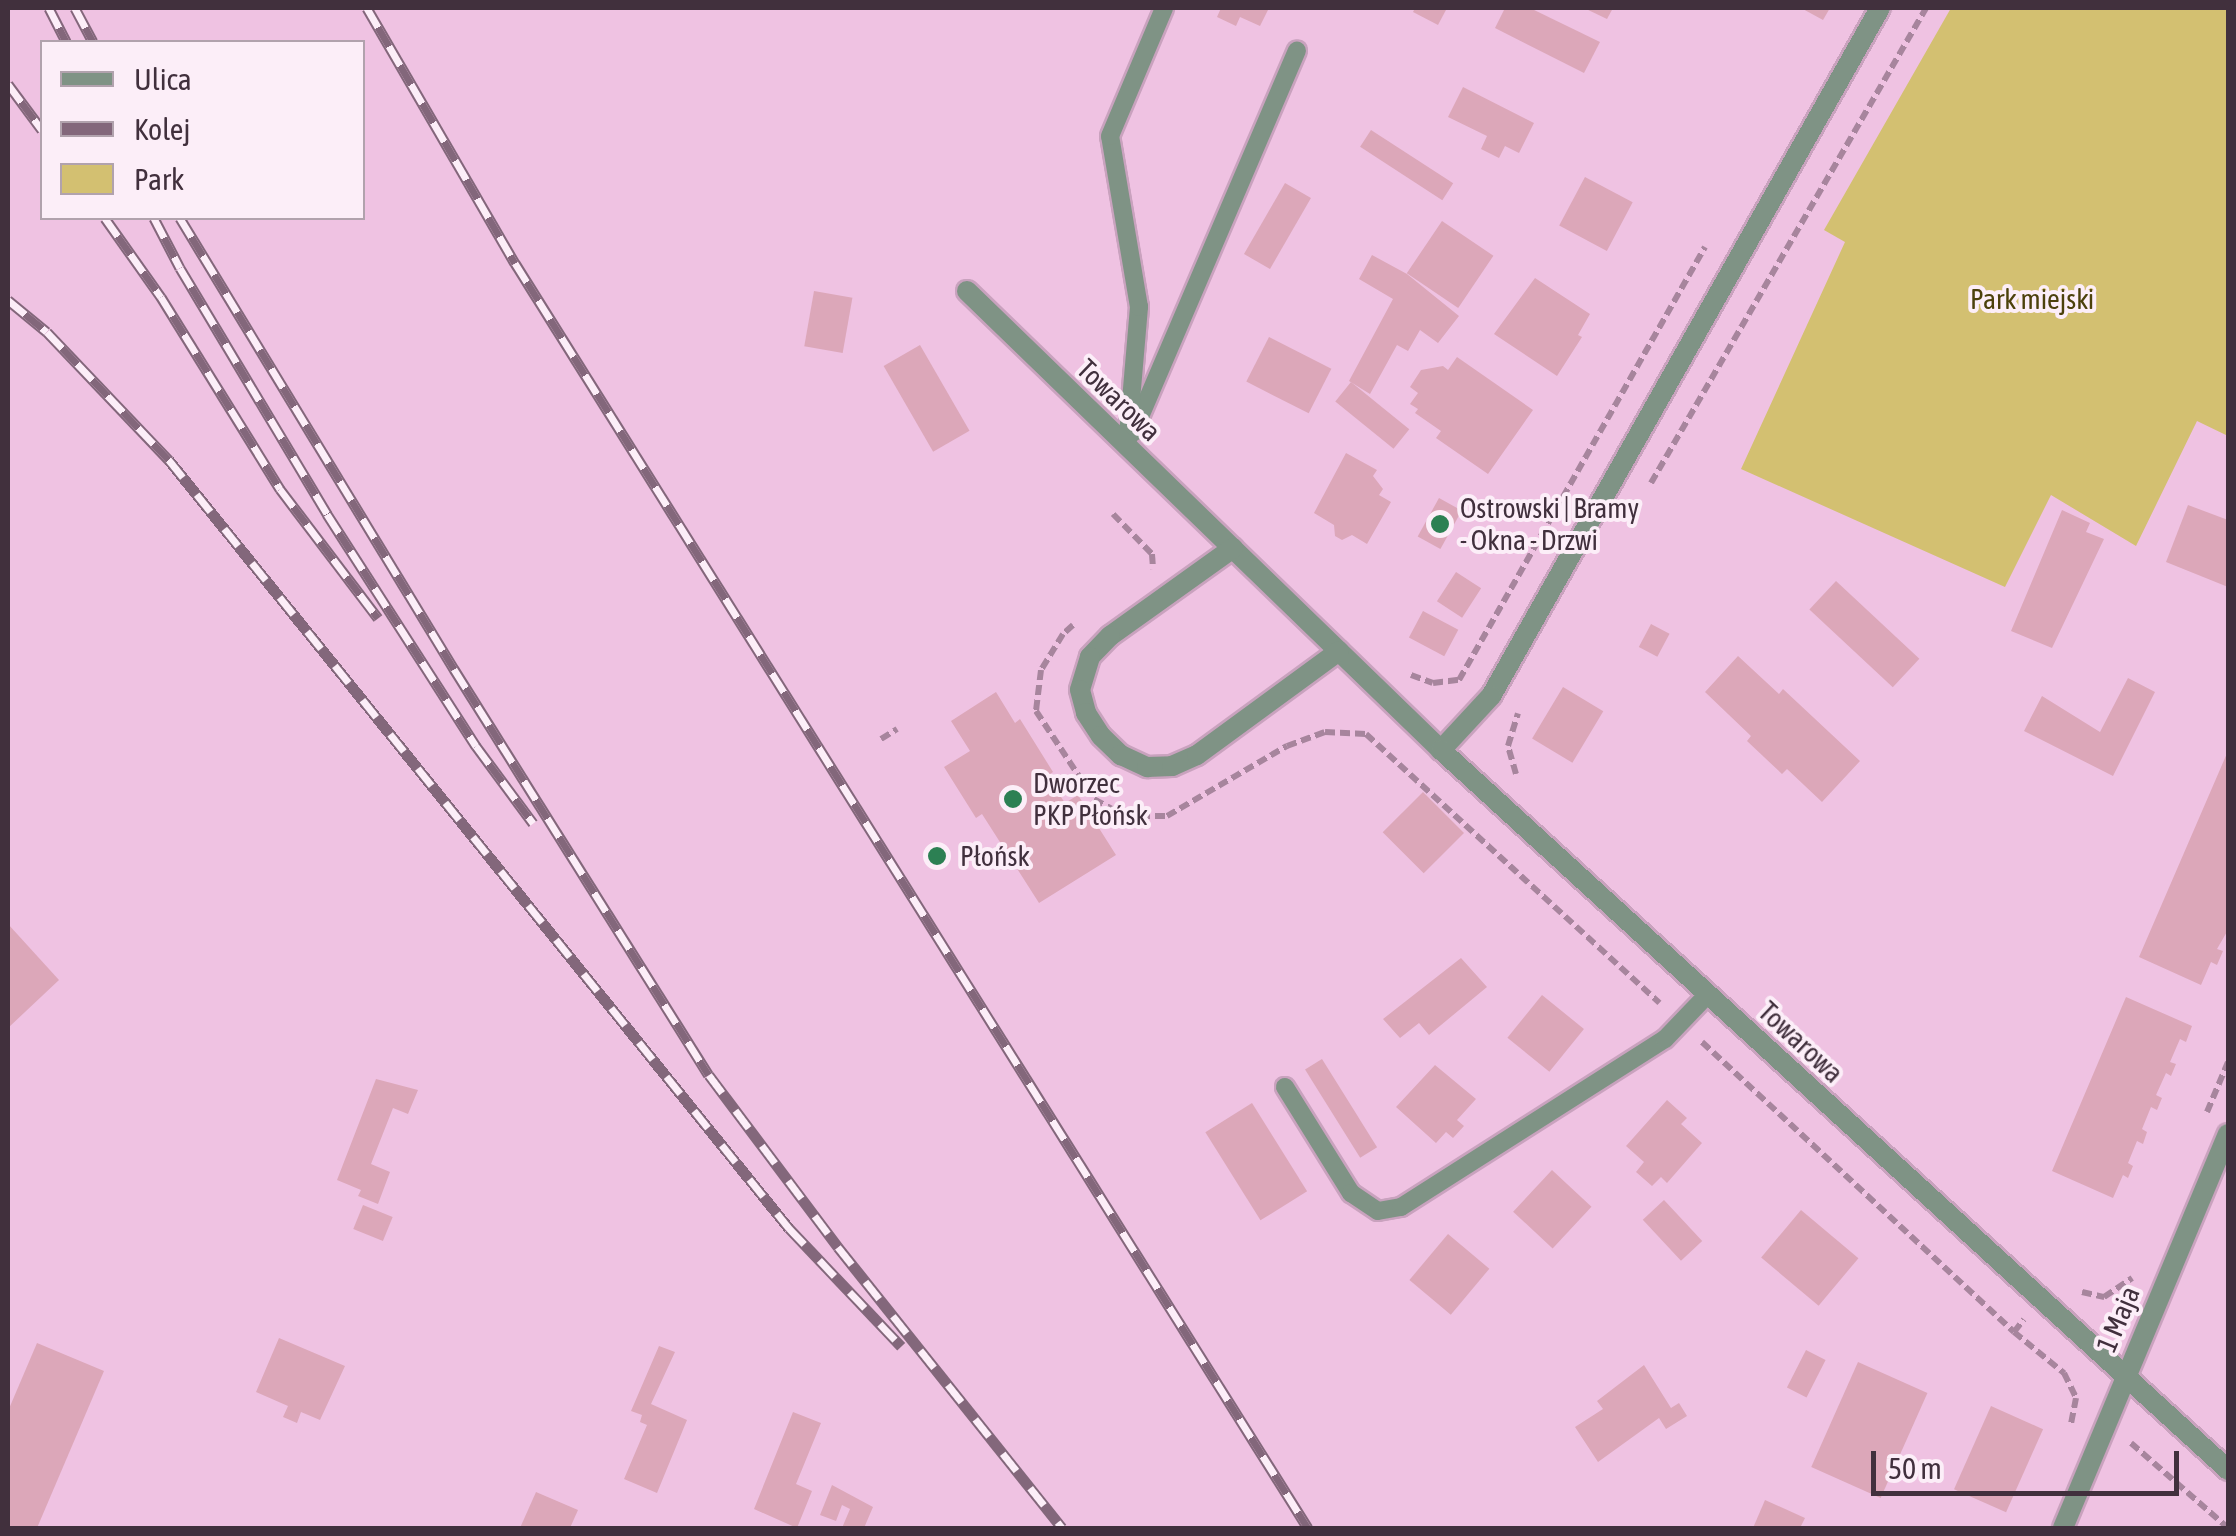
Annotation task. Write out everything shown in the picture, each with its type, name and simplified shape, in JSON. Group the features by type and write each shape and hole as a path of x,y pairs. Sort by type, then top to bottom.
{"street":[{"path":"1441,750 1490,696 1880,8"},
{"name":"Towarowa","path":"967,291 1441,750 2228,1470"},
{"path":"1232,548 1110,636 1090,657 1080,690 1086,713 1101,736 1121,755 1147,767 1172,766 1196,755 1338,651"},
{"name":"1 Maja","path":"2063,1528 2228,1134"}],"lane":[{"path":"1128,447 1139,307 1110,136 1164,8"},
{"path":"1128,447 1297,50"},
{"path":"1285,1087 1352,1194 1378,1211 1401,1207 1665,1039 1708,994"}],"path":[{"path":"1647,490 1926,8"},
{"path":"1396,662 1410,675 1433,682 1459,680 1709,241"},
{"path":"1114,514 1152,554 1154,568 1140,578"},
{"path":"1087,614 1063,634 1041,670 1036,711 1094,798 1125,816 1168,816 1287,746 1325,732 1366,734 2014,1332 2064,1373 2076,1398 2228,1528"},
{"path":"1528,696 1508,746 1513,771 1528,784"},
{"path":"882,739 896,729"},
{"path":"2205,1116 2228,1062"},
{"path":"2014,1332 2061,1276 2084,1294 2104,1297 2128,1284 2136,1272"},
{"path":"2069,1431 2076,1398"}],"green space":[{"name":"Park miejski","path":"1951,8 2228,8 2228,436 2197,421 2136,546 2051,495 2005,587 1741,469 1845,242 1824,230"}],"building":[{"path":"1221,8 1269,8 1260,26 1240,17 1236,26 1217,17"},
{"path":"1415,8 1447,8 1438,25 1413,12"},
{"path":"1505,8 1530,8 1600,42 1584,73 1495,28"},
{"path":"1584,8 1613,8 1607,19"},
{"path":"1801,8 1830,8 1823,20"},
{"path":"1463,87 1534,123 1519,153 1505,146 1499,158 1481,149 1487,136 1448,117"},
{"path":"1371,130 1453,183 1442,200 1360,147"},
{"path":"1585,177 1633,202 1607,251 1559,226"},
{"path":"1285,183 1311,198 1270,269 1244,254"},
{"path":"1442,221 1493,256 1458,308 1407,273"},
{"path":"1372,255 1407,274 1459,316 1438,343 1420,330 1408,351 1397,345 1370,394 1349,381 1393,299 1359,279"},
{"path":"1535,278 1590,314 1578,335 1582,337 1557,376 1494,334"},
{"path":"814,291 852,298 843,353 804,346"},
{"path":"1269,337 1331,369 1309,413 1246,382"},
{"path":"920,345 970,431 933,452 884,366"},
{"path":"1457,357 1533,410 1488,474 1436,438 1441,431 1415,413 1418,409 1410,404 1418,393 1410,387 1421,370 1443,366 1448,370"},
{"path":"1351,382 1409,429 1394,449 1335,401"},
{"path":"1346,453 1377,470 1373,476 1383,489 1379,495 1391,502 1367,544 1352,535 1342,540 1335,536 1334,525 1314,513"},
{"name":"Ostrowski | Bramy - Okna - Drzwi","path":"1439,498 1462,511 1440,549 1418,536"},
{"path":"2188,505 2228,520 2228,587 2166,562"},
{"path":"2062,510 2090,523 2086,532 2104,539 2052,648 2011,631"},
{"path":"1456,572 1481,588 1462,618 1437,601"},
{"path":"1836,581 1919,659 1893,687 1809,610"},
{"path":"1423,611 1458,630 1444,656 1409,637"},
{"path":"1651,624 1670,634 1657,657 1639,647"},
{"path":"1738,656 1779,694 1783,689 1860,761 1822,802 1787,769 1782,774 1747,741 1751,736 1705,692"},
{"path":"2128,678 2155,692 2113,776 2024,731 2042,696 2100,732"},
{"path":"1563,687 1603,711 1572,763 1532,738"},
{"name":"Dworzec PKP Płońsk","path":"996,692 1015,723 1020,719 1053,772 1047,776 1065,803 1078,795 1116,855 1039,903 982,814 976,818 944,767 970,751 951,721"},
{"path":"2228,751 2228,930 2217,949 2223,951 2217,965 2211,962 2201,985 2139,957"},
{"path":"1423,792 1464,833 1424,873 1383,832"},
{"path":"8,924 59,980 8,1028"},
{"path":"1461,958 1487,987 1429,1035 1419,1023 1400,1038 1383,1019"},
{"path":"1542,995 1584,1029 1549,1072 1507,1038"},
{"path":"2126,997 2192,1026 2186,1042 2180,1039 2170,1062 2176,1064 2171,1076 2166,1073 2156,1095 2162,1098 2157,1110 2151,1107 2142,1129 2147,1132 2143,1144 2137,1141 2128,1163 2133,1166 2128,1178 2123,1175 2113,1198 2052,1171"},
{"path":"1322,1059 1377,1147 1360,1158 1305,1070"},
{"path":"1435,1065 1476,1099 1457,1120 1464,1126 1453,1138 1446,1132 1436,1143 1396,1107"},
{"path":"376,1079 418,1090 408,1114 393,1108 371,1164 390,1172 378,1204 358,1196 361,1190 337,1180"},
{"path":"1667,1100 1687,1118 1681,1124 1702,1143 1667,1183 1661,1177 1652,1186 1636,1172 1644,1162 1626,1146"},
{"path":"1252,1103 1307,1191 1260,1220 1205,1132"},
{"path":"1552,1170 1591,1207 1553,1249 1513,1212"},
{"path":"1664,1200 1702,1241 1681,1261 1643,1220"},
{"path":"363,1205 393,1217 383,1241 353,1229"},
{"path":"1801,1210 1858,1258 1819,1306 1761,1257"},
{"path":"1448,1234 1489,1269 1451,1315 1409,1280"},
{"path":"279,1338 345,1366 320,1420 301,1412 297,1423 283,1417 288,1406 256,1392"},
{"path":"37,1343 104,1371 37,1528 8,1528 8,1411"},
{"path":"659,1346 675,1352 651,1404 687,1420 657,1493 624,1479 647,1425 640,1422 642,1415 631,1411"},
{"path":"1806,1350 1826,1360 1807,1397 1787,1387"},
{"path":"1858,1362 1927,1393 1881,1498 1811,1467"},
{"path":"1644,1365 1671,1408 1679,1403 1687,1416 1666,1429 1659,1418 1598,1462 1575,1427 1603,1409 1597,1401"},
{"path":"1991,1406 2043,1429 2006,1512 1954,1489"},
{"path":"793,1412 821,1423 796,1484 812,1491 797,1528 754,1509"},
{"path":"832,1485 873,1507 864,1528 842,1528 850,1509 842,1505 836,1521 820,1515"},
{"path":"536,1492 578,1510 570,1528 520,1528"},
{"path":"1765,1500 1805,1518 1800,1528 1753,1528"}],"railway":[{"path":"49,8 65,40"},
{"path":"75,8 92,40"},
{"path":"367,8 515,263 1308,1528"},
{"path":"8,84 40,127"},
{"path":"106,220 161,297 280,489 378,618"},
{"path":"155,220 327,514 476,746 533,823"},
{"path":"181,220 454,669 709,1075 838,1247 1062,1528"},
{"path":"8,300 47,332 169,460 789,1228 901,1346"}],"place":[{"name":"Ostrowski | Bramy - Okna - Drzwi","path":"1440,524"},
{"name":"Dworzec PKP Płońsk","path":"1013,799"},
{"name":"Płońsk","path":"937,856"}]}
